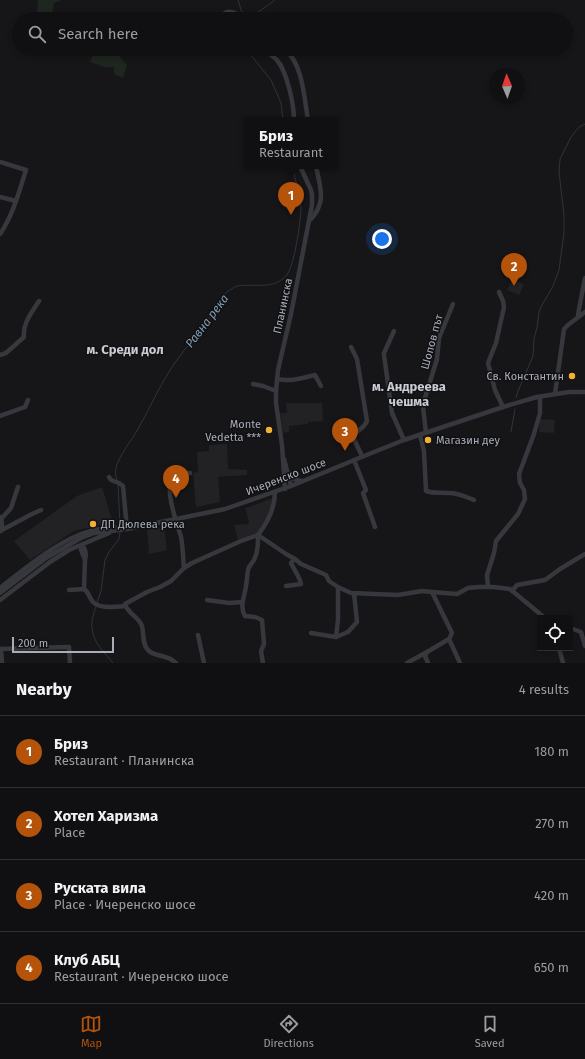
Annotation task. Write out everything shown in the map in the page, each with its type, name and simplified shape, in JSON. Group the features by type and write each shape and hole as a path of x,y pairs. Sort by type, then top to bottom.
{"street":[{"path":"273,56 281,67 285,76 294,117"},
{"path":"291,56 300,73 307,117"},
{"path":"0,162 26,170 16,201 0,234"},
{"name":"Планинска","path":"282,452 276,403 277,379 312,205 312,194 301,169"},
{"path":"310,221 322,198 317,169"},
{"path":"0,197 16,201"},
{"path":"578,316 585,278"},
{"path":"499,292 503,300 504,307 496,343 488,363 495,390 503,407"},
{"path":"0,355 6,353 24,338 23,331 28,317 39,301"},
{"name":"Шопов път","path":"426,433 423,407 424,401 437,359 440,338 453,304"},
{"path":"555,394 564,329 578,316 585,312"},
{"path":"394,331 384,355 392,413 404,440"},
{"path":"351,347 357,360 367,421 362,429 352,436"},
{"path":"277,379 285,381 315,375 321,386"},
{"path":"253,384 276,391"},
{"name":"Ичеренско шосе","path":"115,529 127,529 225,509 285,489 404,440 503,407 555,394 585,392"},
{"path":"488,587 487,575 494,553 496,540 518,514 525,498 524,490 520,484 519,474 540,413 540,397"},
{"path":"0,416 25,407 28,400"},
{"path":"335,428 349,430 362,456"},
{"path":"420,435 424,451 426,491 433,493 449,492 474,500"},
{"path":"282,452 291,486"},
{"path":"282,452 285,489"},
{"path":"354,460 366,490 363,493 375,528"},
{"path":"184,568 181,537 172,510 170,496 171,483 174,477 177,474 190,474"},
{"path":"289,476 294,480 305,481"},
{"path":"109,477 111,480 123,486 127,529"},
{"path":"1,531 1,518 11,508 18,487"},
{"path":"81,538 82,553 85,560 84,589 92,601 97,605 106,607 125,606 128,602 171,581 184,568 241,541 258,535 269,520 275,500 275,492"},
{"path":"1,531 41,510"},
{"path":"0,593 46,558 81,538 94,533 115,529"},
{"path":"0,600 50,562 69,550 115,529"},
{"path":"0,588 46,553 69,540 81,534 95,530 115,529"},
{"path":"258,535 301,564 326,576 329,581 351,593 398,595 422,591 456,594 468,588 502,588 510,589 541,615"},
{"path":"258,535 255,559 248,568 242,612 245,616 255,617 262,620 264,644 261,651 263,663"},
{"path":"512,591 517,586 545,580 585,554"},
{"path":"286,586 301,584 301,581 291,564 294,559"},
{"path":"336,637 338,620 338,587"},
{"path":"69,590 84,589"},
{"path":"407,663 449,640 452,633 432,592"},
{"path":"311,633 336,637 348,632 357,622 354,593"},
{"path":"207,600 229,603 243,602"},
{"path":"125,606 137,618 142,626 145,644 148,650 166,657 176,663"},
{"path":"573,629 583,632 585,646"},
{"path":"198,635 204,663"},
{"path":"449,640 460,663"},
{"path":"2,663 0,649 69,647 70,663"},
{"path":"560,651 563,663"},
{"path":"427,652 425,656 428,663"}],"shaded area":[{"path":"38,0 62,0 54,3 52,12 37,12"},
{"path":"92,56 118,56 127,65 123,78 114,74 114,67 105,67 90,62"},
{"path":"512,279 524,284 519,295 507,290"},
{"path":"286,403 322,403 323,421 289,426 289,432 283,433 280,413 287,413"},
{"path":"540,419 555,420 554,433 539,432"},
{"path":"227,444 228,469 247,470 247,475 218,477 220,502 196,507 193,473 198,472 197,452 209,451 209,445"},
{"path":"102,487 112,520 100,525 74,531 30,560 14,541 77,496"},
{"path":"273,498 270,513 265,523 257,533 238,540 234,525 248,524 249,521 245,508"},
{"path":"164,527 167,550 149,554 147,530"}],"waterway":[{"path":"238,0 242,12"},
{"name":"Равна река","path":"259,12 275,0"},
{"name":"Равна река","path":"252,56 271,80 281,103 283,117"},
{"path":"516,398 533,356 534,338 539,312 553,286 559,270 564,233 564,215 559,172 560,159 571,137 579,127 585,124"},
{"name":"Равна река","path":"117,480 116,470 119,459 138,429 171,368 207,322 224,295 237,286 265,285 278,282 288,273 295,252 301,211 299,194 293,169"},
{"path":"511,432 515,409"},
{"name":"Равна река","path":"118,484 120,525"},
{"name":"Равна река","path":"97,603 101,591 105,560 119,539 120,532"},
{"name":"Равна река","path":"96,606 92,623 93,633 100,647 113,663"}],"place":[{"name":"Бриз","path":"291,215"},
{"name":"Хотел Харизма","path":"514,286"},
{"name":"Св. Константин","path":"572,376"},
{"name":"Monte Vedetta ***","path":"269,430"},
{"name":"Магазин деу","path":"428,440"},
{"name":"Руската вила","path":"345,451"},
{"name":"Клуб АБЦ","path":"176,498"},
{"name":"ДП Дюлева река","path":"93,524"}],"district":[{"name":"м. Среди дол","path":"125,349"},
{"name":"м. Андреева чешма","path":"409,394"}]}
